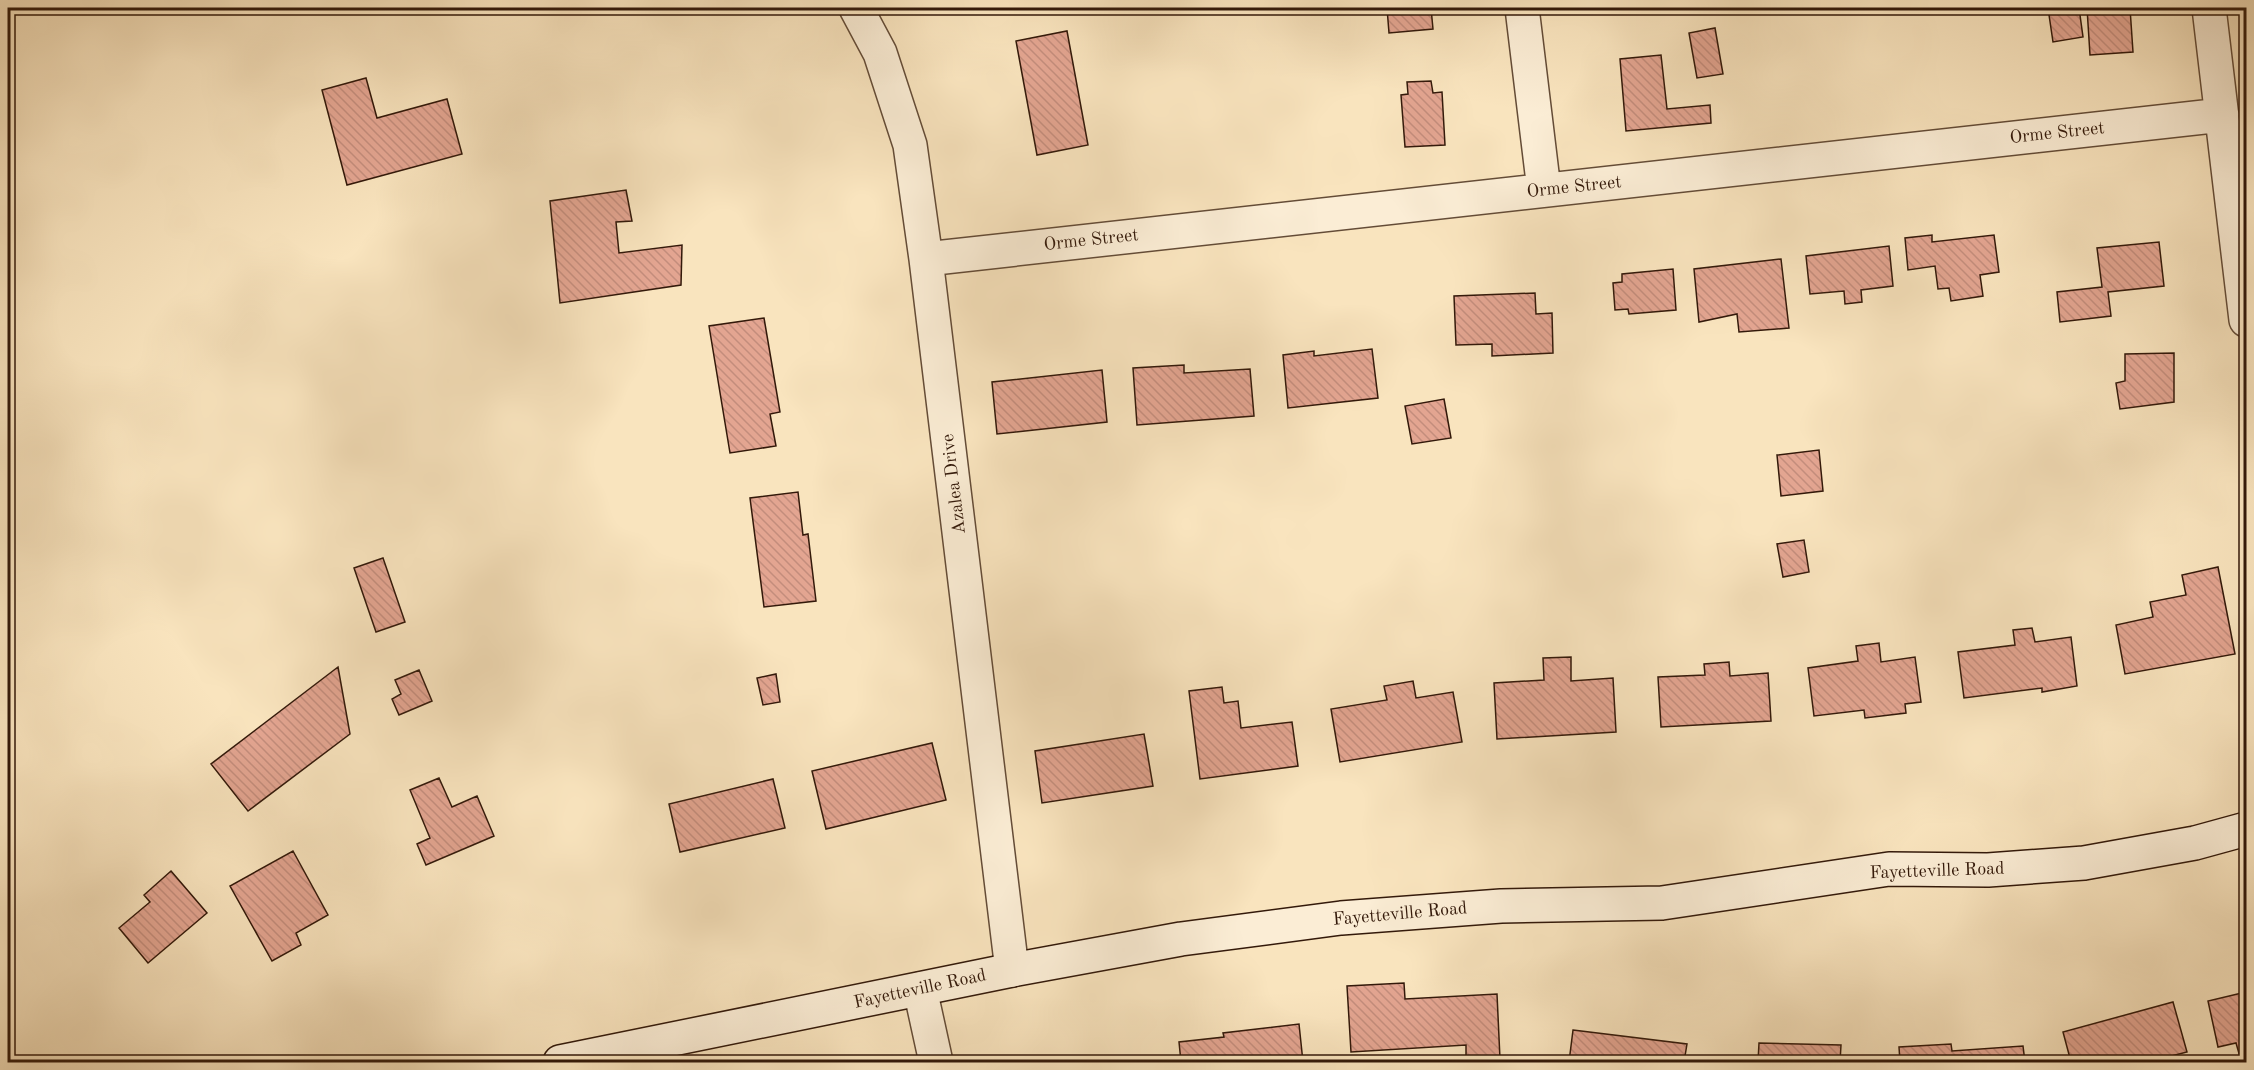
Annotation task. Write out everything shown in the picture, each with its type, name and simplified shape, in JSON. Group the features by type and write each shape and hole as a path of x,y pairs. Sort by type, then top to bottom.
{"street":[{"name":"Azalea Drive","path":"856,8 880,53 910,145 926,259 1012,970"},
{"path":"1522,8 1544,190"},
{"path":"2209,8 2247,320"},
{"name":"Orme Street","path":"926,259 2222,115"},
{"name":"Fayetteville Road","path":"560,1062 1012,970 1181,939 1341,918 1502,906 1662,903 1888,869 1988,870 2084,862 2195,843 2247,829"},
{"path":"920,989 936,1062"}],"building":[{"path":"556,8 572,8 560,14"},
{"path":"1247,8 1279,8 1248,11"},
{"path":"1387,8 1431,8 1433,29 1389,33"},
{"path":"2048,8 2079,8 2083,37 2053,42"},
{"path":"2087,8 2130,8 2133,52 2090,55"},
{"path":"1715,28 1723,74 1697,78 1689,33"},
{"path":"1067,31 1088,145 1037,155 1016,41"},
{"path":"1661,55 1667,109 1710,105 1711,123 1626,131 1620,59"},
{"path":"366,78 377,118 447,99 462,154 347,185 322,90"},
{"path":"1431,81 1433,93 1442,92 1445,145 1405,147 1401,95 1408,94 1407,82"},
{"path":"626,190 632,221 616,222 619,253 682,245 681,285 560,303 550,201"},
{"path":"1932,235 1932,242 1994,235 1999,272 1980,275 1983,296 1951,301 1949,288 1938,289 1935,266 1908,270 1905,238"},
{"path":"2159,242 2164,286 2108,292 2111,316 2060,322 2057,292 2102,287 2097,248"},
{"path":"1889,246 1893,286 1861,290 1862,302 1845,304 1844,291 1810,294 1806,256"},
{"path":"1781,259 1789,328 1739,332 1737,314 1699,322 1694,269"},
{"path":"1673,269 1676,310 1629,314 1628,309 1615,310 1613,283 1622,282 1622,274"},
{"path":"1535,293 1536,314 1552,313 1553,353 1492,356 1492,344 1456,345 1454,296"},
{"path":"764,318 780,412 770,414 776,446 730,453 709,326"},
{"path":"1372,349 1378,398 1288,408 1283,355 1314,351 1314,356"},
{"path":"2174,353 2174,402 2120,409 2116,383 2125,381 2125,354"},
{"path":"1184,365 1184,373 1250,369 1254,416 1137,425 1133,368"},
{"path":"1102,370 1107,422 997,434 992,382"},
{"path":"1444,399 1451,438 1412,444 1405,406"},
{"path":"1819,450 1823,491 1781,496 1777,455"},
{"path":"798,492 803,535 808,534 816,601 764,607 750,498"},
{"path":"1804,540 1809,572 1783,577 1777,544"},
{"path":"383,558 405,622 376,632 354,568"},
{"path":"2218,567 2235,654 2125,674 2116,625 2153,617 2150,602 2186,595 2182,575"},
{"path":"2032,628 2035,642 2071,637 2077,686 2042,692 2042,688 1964,698 1958,652 2015,645 2013,630"},
{"path":"1879,643 1881,662 1915,657 1921,702 1905,704 1906,713 1865,718 1864,710 1814,716 1808,668 1858,661 1856,646"},
{"path":"1571,657 1571,681 1613,678 1616,732 1497,739 1494,683 1544,680 1543,658"},
{"path":"1729,662 1730,676 1768,673 1771,721 1661,727 1658,677 1705,675 1704,664"},
{"path":"338,667 350,734 248,811 211,764"},
{"path":"419,670 432,701 399,715 392,699 401,694 395,680"},
{"path":"776,674 780,702 763,705 757,678"},
{"path":"1413,681 1416,698 1453,692 1462,742 1340,762 1331,709 1387,700 1384,686"},
{"path":"1222,687 1224,703 1238,701 1241,728 1292,722 1298,766 1200,779 1189,691"},
{"path":"1144,734 1153,786 1042,803 1035,751"},
{"path":"932,743 946,800 826,829 812,771"},
{"path":"439,778 452,807 477,796 494,836 426,865 417,844 430,838 410,790"},
{"path":"773,779 785,828 680,852 669,804"},
{"path":"293,851 328,915 296,933 301,945 272,961 230,886"},
{"path":"171,871 207,913 148,963 119,928 150,902 144,895"},
{"path":"1404,983 1405,999 1497,994 1500,1059 1466,1060 1466,1045 1351,1052 1347,986"},
{"path":"2246,992 2246,1056 2240,1057 2236,1043 2218,1047 2208,1001"},
{"path":"2173,1002 2187,1052 2148,1062 2071,1062 2063,1032"},
{"path":"1299,1024 1303,1062 1181,1062 1179,1042 1224,1037 1223,1033"},
{"path":"1573,1030 1687,1044 1684,1062 1569,1062"},
{"path":"1759,1043 1841,1045 1840,1062 1758,1062"},
{"path":"1951,1044 1952,1051 2023,1046 2025,1062 1900,1062 1899,1047"}]}
